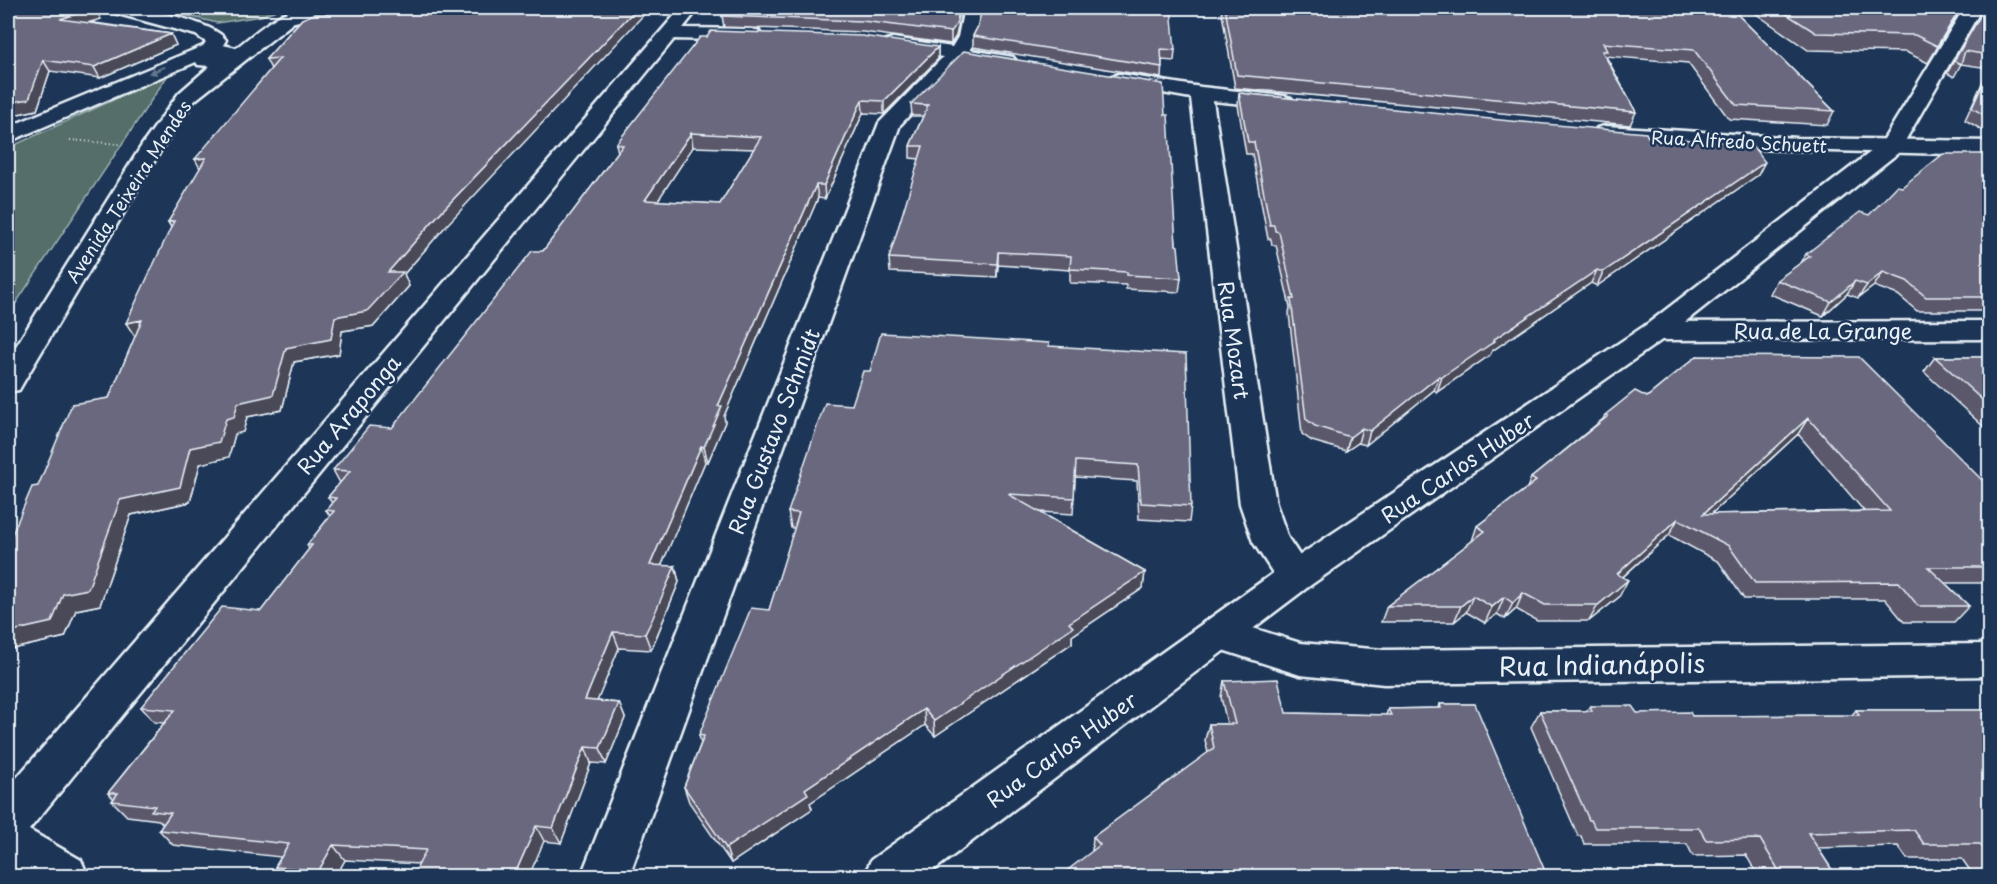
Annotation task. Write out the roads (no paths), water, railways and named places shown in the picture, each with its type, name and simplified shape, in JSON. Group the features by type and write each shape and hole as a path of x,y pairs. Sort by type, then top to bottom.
{"street":[{"path":"117,8 207,40 229,52 213,74"},
{"name":"Avenida Teixeira Mendes","path":"8,383 153,145 186,97 288,18 310,8"},
{"path":"8,135 207,40 237,28 347,8"},
{"name":"Rua Araponga","path":"8,821 690,8"},
{"name":"Rua Gustavo Schmidt","path":"605,876 890,123 958,53 967,38 972,8"},
{"name":"Rua Carlos Huber","path":"888,876 1295,577 1656,331 1890,148 1973,8"},
{"path":"667,33 770,36"},
{"path":"186,97 207,40"},
{"path":"875,42 1028,64"},
{"path":"1097,76 1201,93 1308,105"},
{"name":"Rua Mozart","path":"1201,93 1258,504 1271,542 1295,577"},
{"name":"Rua Alfredo Schuett","path":"1589,131 1682,139 1890,148 1989,148"},
{"name":"Rua de La Grange","path":"1656,331 1989,330"},
{"name":"Rua Indianápolis","path":"1218,633 1300,659 1384,666 1989,660"},
{"path":"8,843 64,876"}]}
